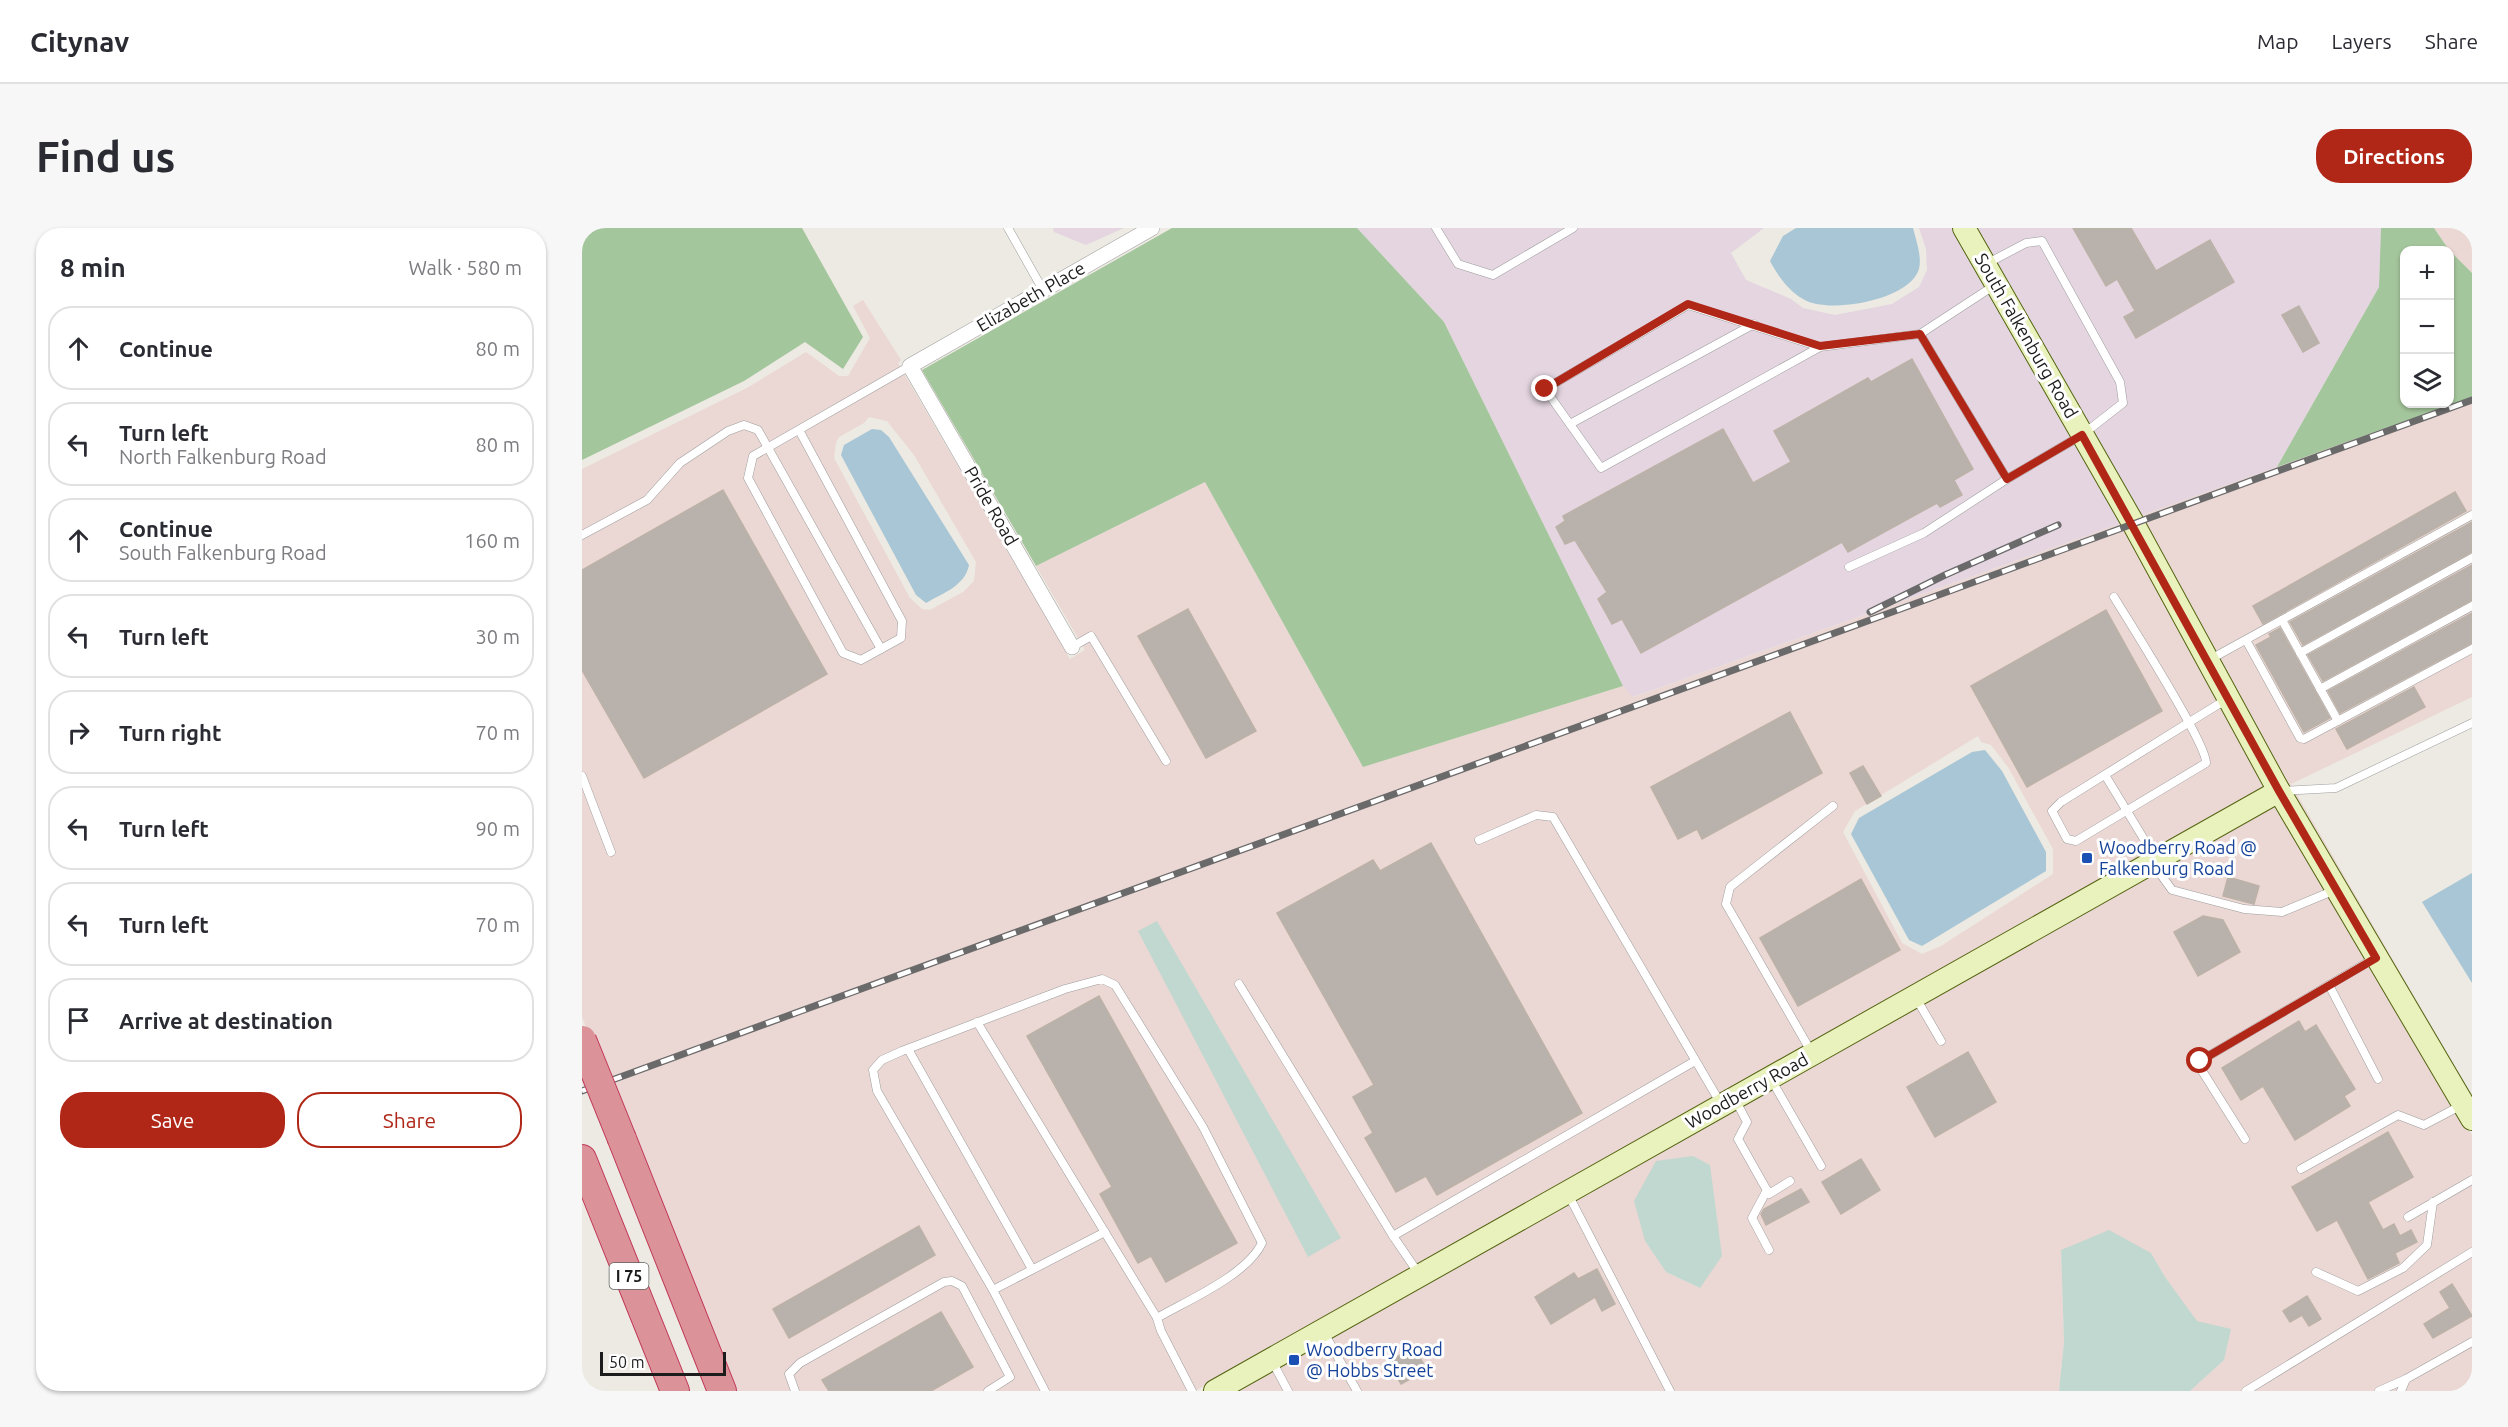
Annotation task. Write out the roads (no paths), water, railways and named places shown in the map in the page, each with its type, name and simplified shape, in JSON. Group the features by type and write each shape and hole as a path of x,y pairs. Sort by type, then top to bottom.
{"highway":[{"path":"582,1040 723,1391"},
{"name":"I 75","path":"583,1160 675,1391"}],"street":[{"name":"Elizabeth Place","path":"910,366 1152,228"},
{"name":"South Falkenburg Road","path":"1964,228 2082,435 2279,791 2468,1111"},
{"name":"Pride Road","path":"910,366 1072,646"},
{"name":"Woodberry Road","path":"1215,1391 2279,791"}],"lane":[{"path":"1008,228 1043,290"},
{"path":"1436,228 1458,264 1493,275 1573,228"},
{"path":"1820,346 1688,304 1545,389 1601,468 1820,346 1920,334 2026,243 2042,241 2120,382 2122,403 2082,435 2007,479 1924,533 1849,567"},
{"path":"1570,424 1754,324"},
{"path":"1920,334 2007,479"},
{"path":"799,430 902,621 901,638 861,660 843,653 748,478 753,456 910,366"},
{"path":"582,535 647,501 680,463 728,431 744,425 758,429 881,649"},
{"path":"2207,661 2472,515"},
{"path":"2300,653 2472,558"},
{"path":"2114,597 2188,723 2206,755 2206,763 2076,841 2067,839 2052,811 2061,802 2188,723 2228,699"},
{"path":"2320,689 2472,606"},
{"path":"2282,620 2338,721"},
{"path":"1072,646 1091,636 1166,761"},
{"path":"2246,640 2300,738 2304,739 2472,649"},
{"path":"2279,791 2336,788 2472,723"},
{"path":"2105,775 2172,891 2244,909 2282,912 2336,889"},
{"path":"582,776 611,852"},
{"path":"1813,1054 1726,904 1726,895 1730,887 1833,806"},
{"path":"1479,840 1536,815 1553,817 1695,1060 1747,1122 1738,1139 1769,1194 1790,1181"},
{"path":"2245,1139 2199,1066 2200,1061 2376,958"},
{"path":"1045,1391 993,1290 877,1091 873,1070 882,1060 1065,989 1102,979 1115,986 1203,1126 1262,1243 1258,1252 1242,1268 1158,1318"},
{"path":"1239,984 1393,1236 1420,1275"},
{"path":"2329,985 2378,1079"},
{"path":"1915,996 1941,1041"},
{"path":"977,1022 1158,1318 1161,1331 1192,1391"},
{"path":"908,1049 1032,1269"},
{"path":"1393,1236 1695,1060"},
{"path":"1770,1078 1821,1166"},
{"path":"2301,1168 2398,1115 2424,1125 2468,1111"},
{"path":"2408,1217 2472,1180"},
{"path":"1767,1190 1752,1218 1769,1250"},
{"path":"1567,1192 1670,1391"},
{"path":"2316,1272 2358,1291 2403,1268 2427,1245 2433,1202"},
{"path":"993,1290 1105,1232"},
{"path":"2246,1391 2472,1252"},
{"path":"795,1391 789,1374 800,1363 944,1282 952,1281 962,1286 1010,1377 988,1391"},
{"path":"1323,1330 1357,1391"},
{"path":"2379,1391 2406,1379 2472,1342"},
{"path":"1271,1359 1288,1391"},
{"path":"2401,1391 2406,1379"}],"railway":[{"path":"582,1091 2472,400"},
{"path":"1870,612 1945,575 2058,525"}],"place":[{"name":"Woodberry Road @ Falkenburg Road","path":"2087,858"},
{"name":"Woodberry Road @ Hobbs Street","path":"1294,1360"}]}
